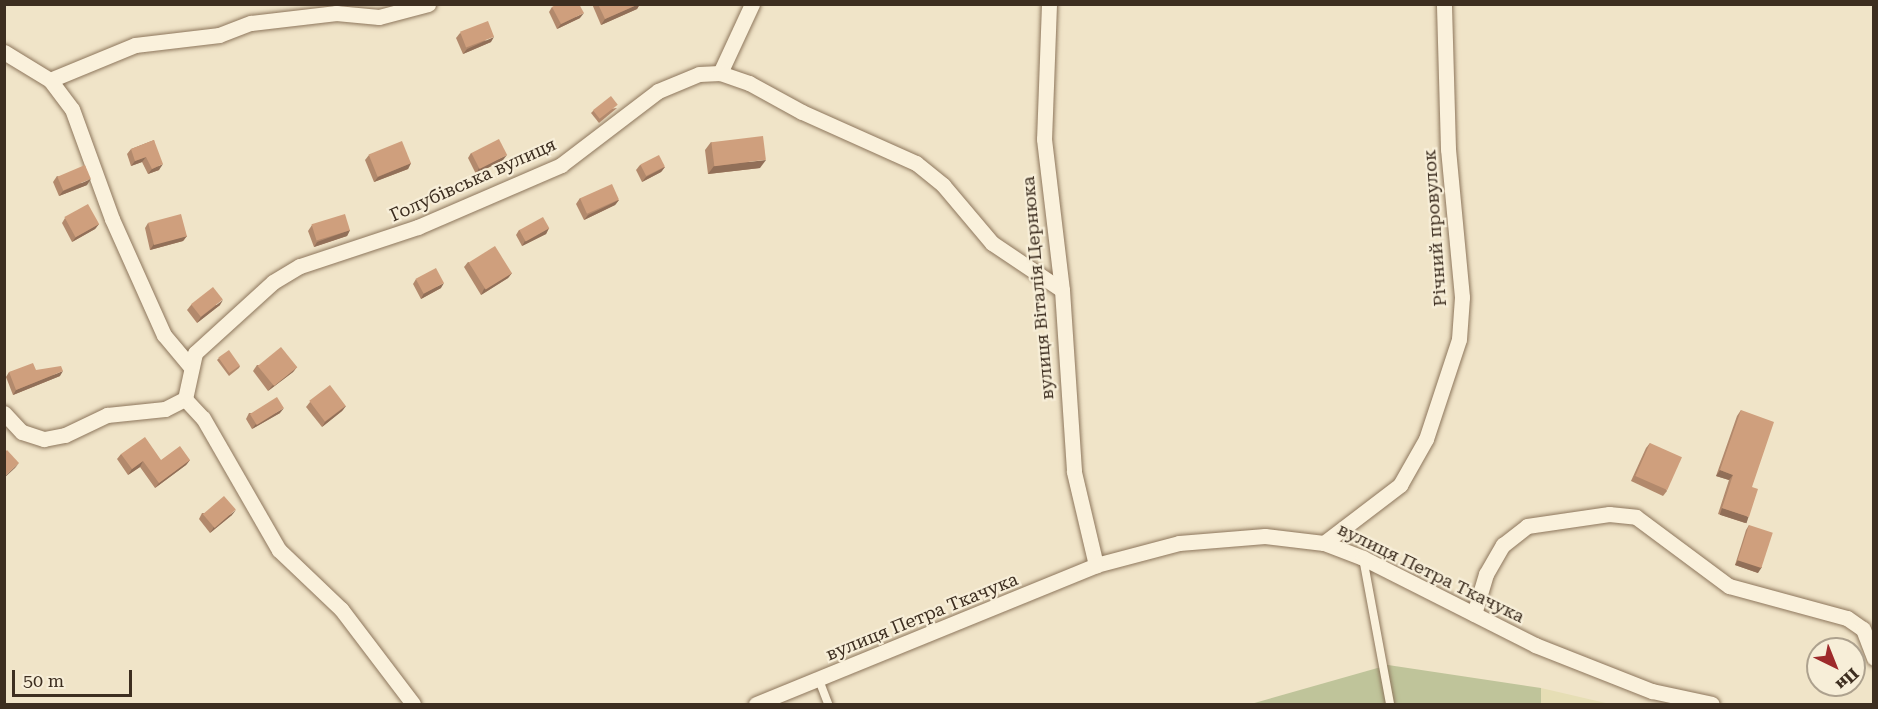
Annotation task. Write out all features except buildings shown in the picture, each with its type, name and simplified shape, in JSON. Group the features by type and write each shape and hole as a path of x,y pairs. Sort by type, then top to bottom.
{"street":[{"path":"50,80 135,45 170,44 219,35 251,22 336,13 379,18 428,4"},
{"path":"720,73 752,4"},
{"name":"вулиця Віталія Цернюка","path":"1049,4 1044,139 1062,290 1074,472 1096,565"},
{"name":"Річний провулок","path":"1324,543 1400,485 1426,439 1459,339 1462,297 1448,149 1444,4"},
{"path":"4,52 50,80 72,109 112,219 164,335 189,366 191,383 186,399 165,410 107,415 66,435 44,439 22,432 4,413"},
{"name":"Голубівська вулиця","path":"189,366 212,334 257,294 300,266 418,227 561,165 658,91 699,74 720,73 749,83 802,112 916,163 950,192 992,243 1062,290"},
{"path":"186,399 203,418 279,550 341,609 413,705"},
{"path":"1473,614 1486,574 1497,555 1527,526 1609,514 1636,517 1729,586 1847,618 1863,630 1874,658"},
{"name":"вулиця Петра Ткачука","path":"756,705 1096,565 1179,543 1264,536 1324,543 1363,558 1534,645 1652,691 1712,705"}],"lane":[{"path":"1363,558 1390,705"},
{"path":"819,680 828,705"}],"shaded area":[{"path":"1541,688 1610,704 1541,704"}],"green space":[{"path":"1388,665 1541,688 1541,704 1251,704"}]}
